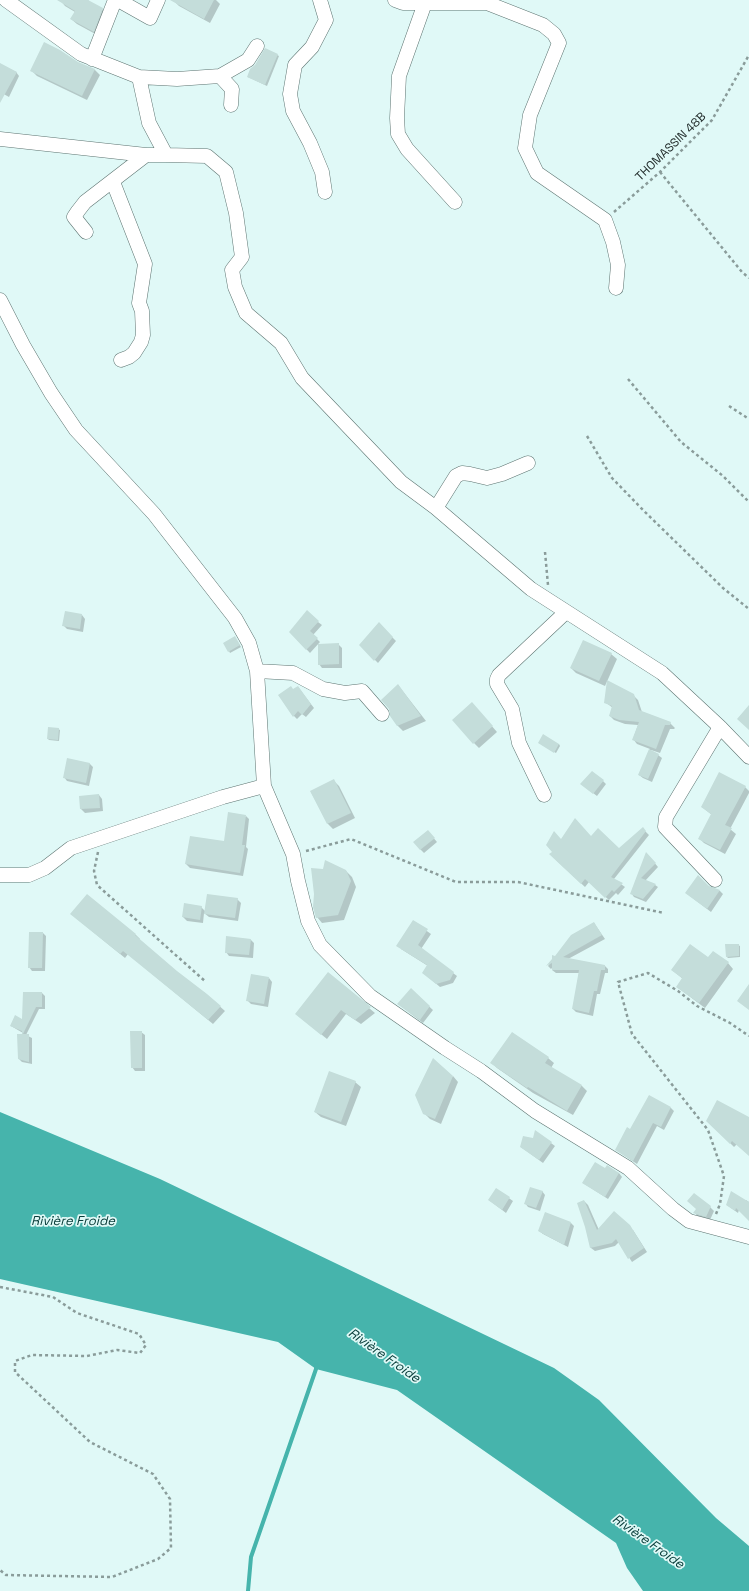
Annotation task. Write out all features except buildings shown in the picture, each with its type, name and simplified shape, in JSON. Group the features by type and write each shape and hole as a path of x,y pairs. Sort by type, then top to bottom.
{"street":[{"path":"6,0 81,54 139,77 177,79 220,76 248,60 257,46"},
{"path":"92,59 117,0 150,18 158,0"},
{"path":"320,0 326,20 312,47 295,65 290,94 293,110 310,143 322,172 325,192"},
{"path":"395,0 403,3 425,4 487,4 542,25 554,34 558,43 530,116 525,148 537,173 605,220 613,242 618,264 616,288"},
{"path":"425,4 399,76 397,118 398,134 407,149 455,202"},
{"path":"220,76 232,89 231,105"},
{"path":"139,77 150,123 166,155"},
{"path":"0,139 146,155 207,156 226,172 236,213 242,257 232,270 235,287 246,313 282,343 302,378 401,482 436,508 531,589 662,673 720,727 749,757"},
{"path":"86,232 74,217 85,202 113,182 146,155"},
{"path":"113,182 145,264 139,303 142,311 144,334 134,353 121,360"},
{"path":"0,300 23,345 51,393 76,430 154,514 235,618 249,643 257,671 264,786 293,854 308,921 320,945 370,996 481,1071 535,1111 628,1168 673,1209 689,1221 711,1228 749,1236"},
{"path":"436,508 456,476 462,473 487,478 502,474 528,463"},
{"path":"544,795 519,743 512,709 497,684 497,679 499,675 566,612"},
{"path":"257,671 293,673 323,688 346,693 362,691 382,714"},
{"path":"715,880 664,827 666,817 720,727"},
{"path":"0,875 28,874 44,868 71,848 223,797 264,786"}],"path":[{"name":"THOMASSIN 48B","path":"605,220 660,172 712,120 749,56"},
{"path":"660,172 742,272 749,278"},
{"path":"628,378 681,442 723,476 749,502"},
{"path":"729,406 749,419"},
{"path":"587,436 612,478 718,582 749,609"},
{"path":"545,552 550,601"},
{"path":"101,838 94,871 97,885 206,982"},
{"path":"293,854 351,839 456,882 518,882 664,913"},
{"path":"711,1228 720,1204 724,1176 708,1130 632,1034 618,982 648,973 678,991 697,1006 730,1023 749,1036"},
{"path":"0,1287 53,1297 77,1314 139,1334 146,1345 140,1353 118,1350 87,1356 32,1355 15,1361 15,1372 90,1442 153,1474 170,1500 171,1548 158,1559 112,1577 6,1575 0,1570"}],"water":[{"name":"Rivière Froide","path":"0,1112 160,1179 554,1368 599,1400 716,1518 749,1546 749,1591 643,1591 627,1568 616,1543 397,1390 316,1369 278,1342 0,1279"}],"waterway":[{"path":"248,1591 251,1557 316,1369 316,1365"}]}
